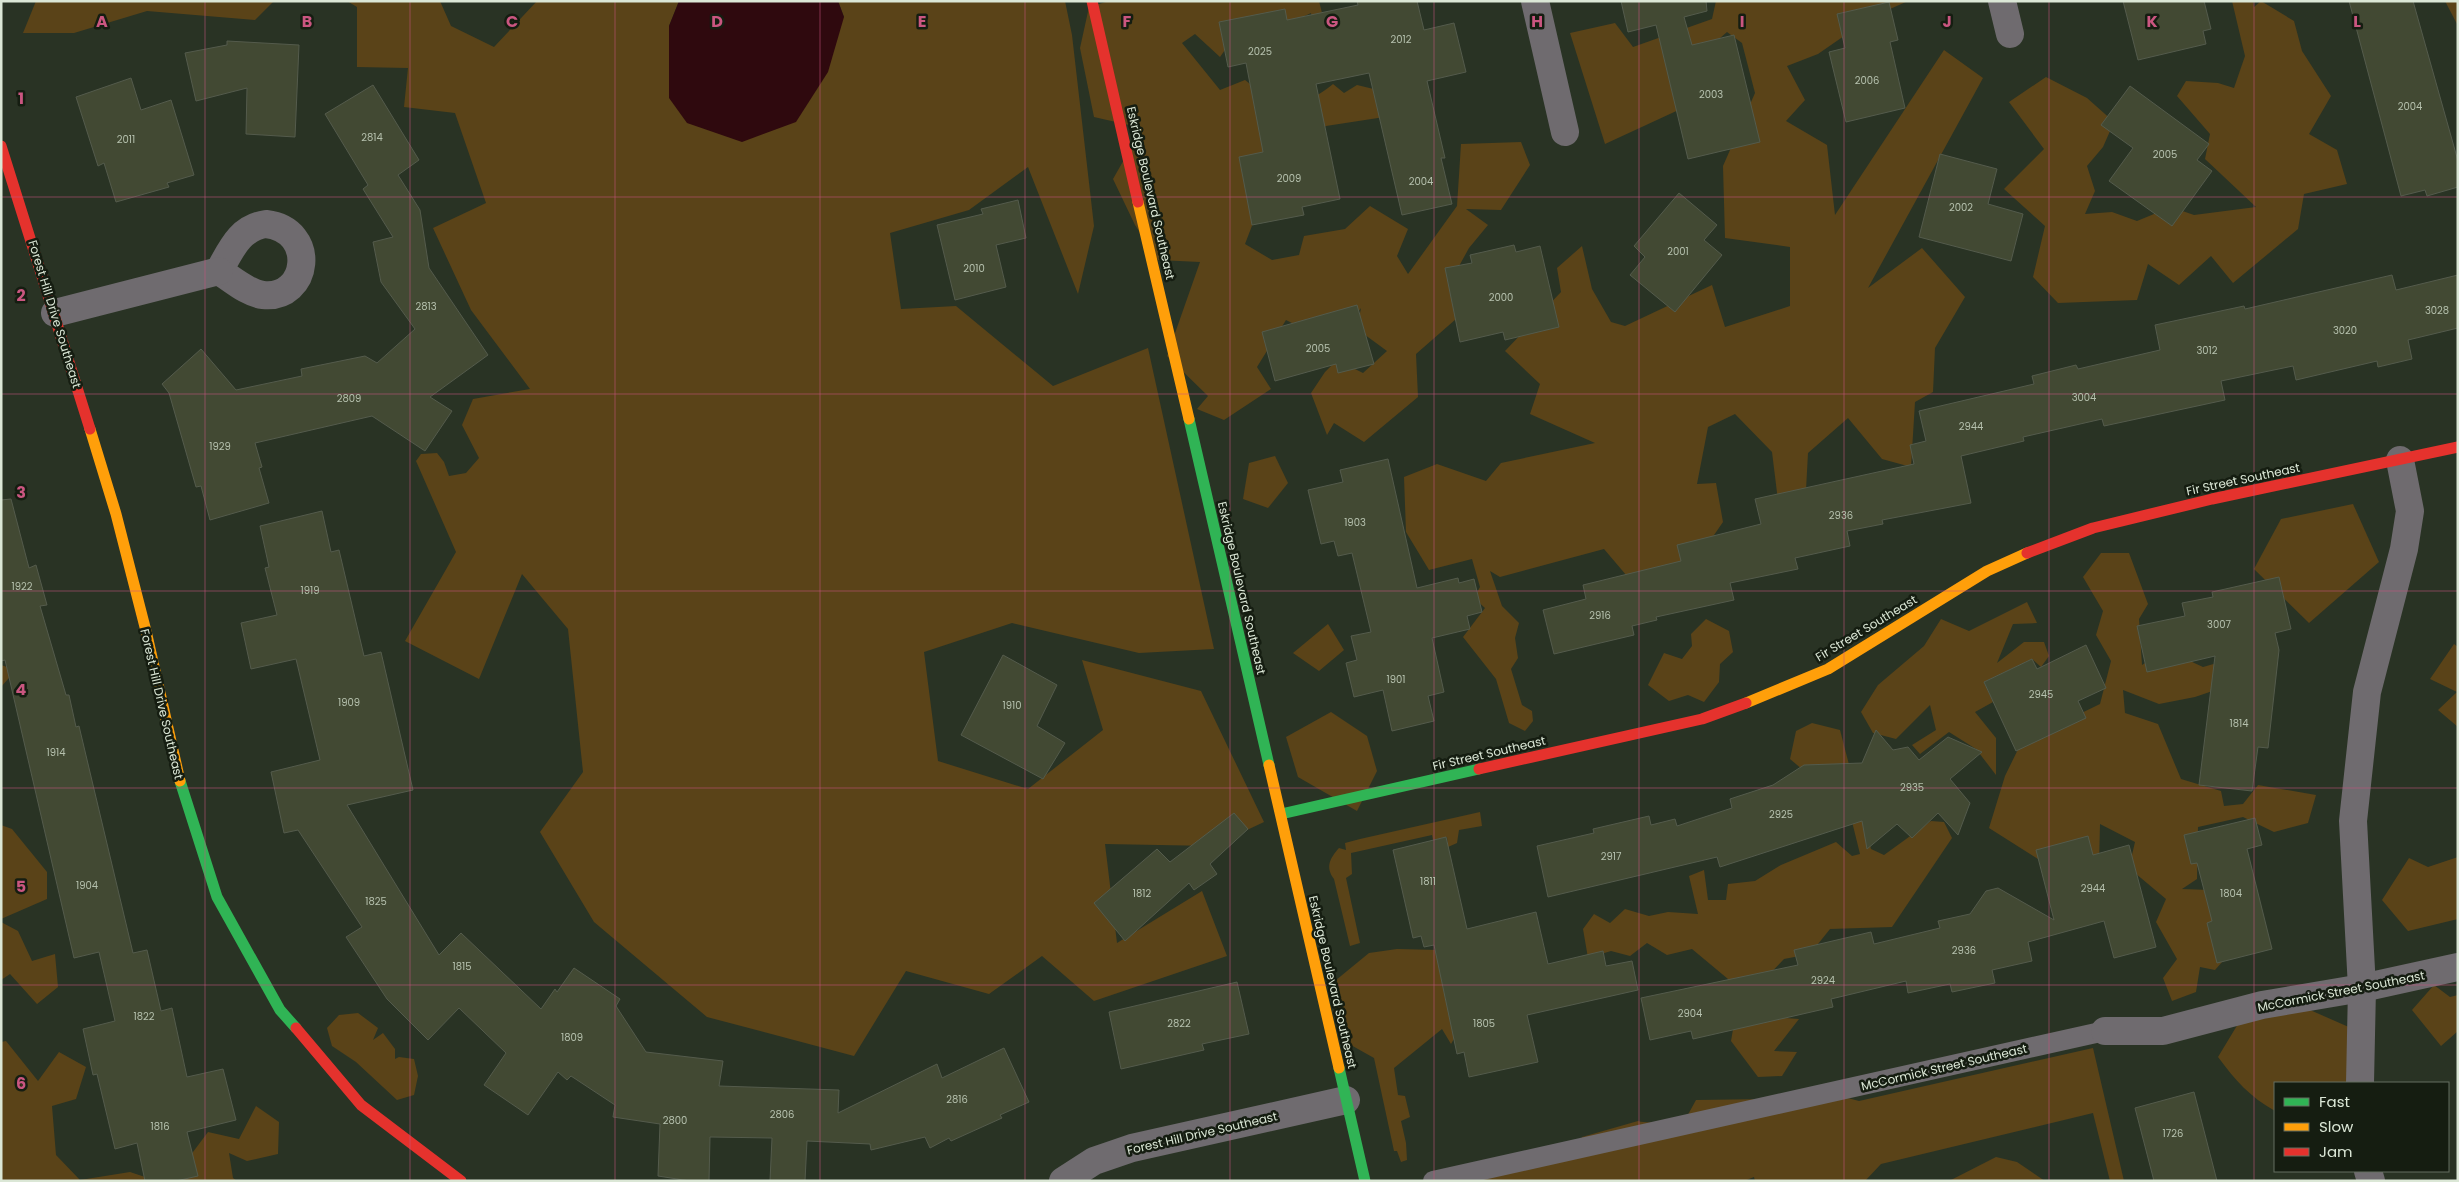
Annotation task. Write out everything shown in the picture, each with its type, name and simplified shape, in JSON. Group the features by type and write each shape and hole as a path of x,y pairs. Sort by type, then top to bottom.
{"street":[{"name":"Eskridge Boulevard Southeast","path":"1092,1 1365,1181"},
{"path":"1535,1 1565,132"},
{"path":"2002,1 2010,34"},
{"name":"Forest Hill Drive Southeast","path":"1,146 55,314 119,526 146,631 176,770 217,896 280,1010 354,1098 461,1181"},
{"path":"55,314 219,271"},
{"name":"Fir Street Southeast","path":"1281,814 1702,719 1772,693 1828,669 1987,571 2054,541 2093,528 2212,499 2458,447"},
{"path":"2360,1082 2362,988 2353,821 2367,692 2404,549 2410,511 2400,460"},
{"name":"McCormick Street Southeast","path":"2105,1031 2163,1031 2262,1005 2362,988 2458,968"},
{"name":"Forest Hill Drive Southeast","path":"1063,1181 1094,1161 1132,1148 1346,1100"}],"lane":[{"name":"McCormick Street Southeast","path":"1433,1181 2105,1031"}],"shaded area":[{"path":"36,1 274,1 255,20 147,11 74,33 23,33"},
{"path":"347,1 440,1 451,26 494,47 537,1 679,1 669,26 844,17 838,1 1065,1 1072,35 1094,226 1078,294 1028,167 969,210 890,233 901,309 956,306 1053,386 1148,348 1214,649 1139,653 1012,623 924,652 938,761 1028,789 1103,730 1082,660 1201,691 1264,822 1213,846 1105,844 1117,943 1202,891 1227,956 1094,1001 1042,956 989,994 906,971 854,1056 707,1017 594,922 540,832 583,772 568,629 522,574 479,679 405,641 456,552 416,461 421,454 437,453 444,462 449,476 466,473 479,458 462,425 473,399 530,389 471,310 433,228 486,203 455,113 404,107 408,68 357,67 357,7"},
{"path":"679,1 838,1 844,17 828,72 796,122 742,142 687,123 669,98 669,26"},
{"path":"1109,1 1319,1 1326,29 1315,36 1311,13 1290,23 1234,37 1220,57 1195,34 1182,43 1220,90 1245,80 1270,99 1281,104 1305,101 1333,84 1344,93 1357,85 1386,92 1391,116 1326,126 1296,144 1258,210 1245,244 1272,260 1299,255 1304,236 1345,229 1370,206 1408,229 1397,256 1408,274 1457,206 1461,144 1521,142 1530,165 1501,210 1466,209 1488,225 1469,248 1453,277 1456,319 1416,354 1418,397 1364,442 1334,423 1327,435 1311,393 1325,372 1337,360 1363,373 1387,351 1357,329 1361,308 1335,345 1286,320 1257,367 1271,389 1224,420 1197,409 1208,396 1167,356 1200,262 1158,260 1135,225 1113,179 1142,128 1094,117 1080,48 1089,7"},
{"path":"1716,1 1908,1 1870,18 1818,54 1787,66 1805,100 1786,121 1827,145 1835,215 1944,50 1983,78 1868,288 1922,248 1965,297 1935,348 1933,392 1915,402 1911,467 1882,459 1848,418 1808,453 1804,527 1781,525 1772,452 1735,414 1708,427 1697,484 1716,483 1723,522 1672,596 1638,589 1604,549 1500,577 1490,571 1502,606 1519,623 1515,638 1518,658 1511,669 1522,705 1532,711 1533,721 1525,731 1509,723 1496,679 1463,637 1485,608 1474,598 1480,587 1472,559 1429,570 1406,532 1404,477 1437,464 1486,481 1501,463 1595,443 1530,414 1540,384 1505,351 1561,292 1557,268 1582,246 1592,289 1611,322 1625,326 1712,285 1725,327 1790,306 1790,247 1725,238 1723,166 1755,93 1742,43 1727,32 1704,52 1685,107 1605,144 1570,33 1615,23 1633,47 1712,19"},
{"path":"2232,1 2253,1 2254,7 2261,1 2294,21 2302,51 2331,96 2309,134 2337,150 2347,184 2304,194 2298,229 2233,283 2211,256 2179,285 2148,264 2137,300 2058,303 2033,277 2045,226 2004,189 2044,149 2009,102 2046,77 2087,98 2114,122 2103,147 2087,166 2095,191 2085,214 2112,212 2137,221 2171,207 2194,215 2256,207 2205,159 2210,134 2177,96 2186,81 2218,83 2234,88 2245,56"},
{"path":"2445,1 2458,1 2458,24 2457,24"},
{"path":"1275,456 1288,483 1268,508 1243,499 1249,463"},
{"path":"2353,504 2379,562 2309,623 2254,569 2281,519"},
{"path":"2101,553 2129,553 2148,604 2139,619 2142,665 2166,650 2203,667 2238,657 2239,682 2195,697 2159,704 2123,690 2125,713 2158,724 2181,779 2221,791 2224,806 2243,804 2258,785 2316,795 2308,823 2274,832 2243,817 2198,827 2197,879 2182,889 2209,890 2245,936 2215,970 2200,967 2196,992 2172,1001 2163,978 2177,959 2156,922 2166,899 2129,868 2135,842 2100,824 2099,865 2046,864 1989,828 2005,776 2026,733 2059,724 2100,704 2111,661 2096,635 2103,611 2083,577"},
{"path":"2027,602 2037,623 2013,624 1997,663 2024,642 2044,642 2049,656 2041,667 2032,659 1984,682 1993,702 1975,712 1996,738 1996,775 1976,749 1949,732 1920,754 1912,745 1936,730 1930,705 1896,739 1873,733 1861,712 1878,685 1924,646 1941,619 1969,631"},
{"path":"1706,619 1729,631 1733,652 1720,664 1719,682 1704,702 1688,695 1669,701 1648,685 1664,653 1682,659 1692,646 1691,634"},
{"path":"1328,624 1344,650 1319,671 1293,653"},
{"path":"2454,644 2458,647 2458,727 2438,710 2457,692 2430,679"},
{"path":"1,665 16,670 1,687"},
{"path":"1331,712 1367,736 1377,771 1357,811 1298,777 1286,737"},
{"path":"1812,723 1840,730 1871,849 1884,855 1931,821 1944,822 1952,838 1892,927 1830,929 1810,954 1784,959 1755,989 1772,1017 1799,1019 1774,1051 1797,1052 1782,1076 1758,1077 1731,1041 1740,989 1692,949 1667,955 1647,943 1630,956 1611,951 1588,958 1583,929 1594,914 1610,923 1625,909 1649,916 1668,912 1698,914 1689,876 1704,870 1708,900 1726,900 1728,884 1755,881 1781,865 1836,842 1852,856 1860,854 1838,765 1803,770 1790,759 1796,731"},
{"path":"1480,812 1482,826 1459,830 1457,843 1448,847 1447,837 1433,840 1432,835 1351,853 1352,874 1346,878 1360,943 1350,946 1334,879 1329,867 1333,855 1339,848 1346,850 1345,843"},
{"path":"1,825 12,829 47,872 47,899 1,919"},
{"path":"2458,857 2458,919 2408,931 2382,900 2409,858 2428,867"},
{"path":"1,922 18,931 32,961 55,954 58,987 37,1004 10,974 1,980"},
{"path":"1397,949 1438,950 1478,998 1451,1044 1442,1029 1394,1068 1398,1095 1405,1096 1410,1117 1401,1121 1406,1143 1407,1160 1401,1162 1397,1151 1394,1151 1374,1058 1342,1040 1330,985 1369,953"},
{"path":"2434,985 2450,997 2458,995 2458,1031 2441,1046 2412,1010"},
{"path":"2310,1010 2351,1028 2348,1082 2274,1082 2274,1110 2258,1100 2218,1057 2244,1014"},
{"path":"358,1013 378,1028 373,1040 383,1033 395,1049 395,1059 399,1057 414,1059 418,1076 414,1095 397,1100 356,1062 332,1046 327,1028 339,1015"},
{"path":"6,1041 38,1081 59,1052 86,1067 76,1099 52,1106 56,1155 80,1180 130,1172 151,1179 178,1172 208,1132 239,1139 256,1106 279,1122 278,1154 247,1161 229,1153 233,1178 237,1181 1,1181 1,1042"},
{"path":"2093,1048 2124,1181 2110,1181 2093,1113 1881,1164 1865,1181 1755,1181 1754,1177 1744,1181 1462,1181 1577,1153 1582,1137 1638,1121 1685,1120 1696,1100 1768,1099 1829,1093 1859,1101"},
{"path":"1996,1157 2017,1162 2045,1181 1949,1181"}],"building":[{"path":"1357,1 1417,1 1424,30 1454,23 1466,72 1427,81 1445,158 1441,158 1452,204 1402,215 1369,73 1316,84 1340,199 1302,207 1304,215 1252,225 1239,157 1263,152 1246,63 1228,67 1219,22 1285,9 1287,20 1358,5"},
{"path":"1621,1 1706,1 1707,11 1684,17 1692,45 1734,35 1760,142 1688,159 1656,25 1628,32"},
{"path":"2123,1 2204,1 2211,29 2203,31 2206,44 2138,60"},
{"path":"2349,1 2413,1 2458,161 2458,187 2427,196 2425,190 2401,196"},
{"path":"1889,2 1898,40 1890,42 1905,108 1846,122 1829,52 1845,48 1837,14"},
{"path":"227,41 299,45 295,137 246,134 247,88 196,101 185,53 227,45"},
{"path":"131,78 141,110 171,100 194,175 167,183 169,187 116,202 104,163 98,166 76,97"},
{"path":"373,85 419,160 398,175 420,210 429,268 488,355 430,397 452,411 425,451 372,416 255,443 262,467 259,468 269,503 210,520 201,486 196,487 169,393 162,384 201,349 236,390 302,376 301,369 365,356 377,363 415,329 381,282 373,242 393,237 363,189 368,185 325,114"},
{"path":"2130,86 2209,144 2197,160 2212,171 2172,226 2109,181 2133,148 2101,125"},
{"path":"1940,154 1997,169 1988,204 2023,214 2011,261 1919,237"},
{"path":"1679,193 1717,225 1704,240 1722,255 1675,312 1630,275 1645,257 1634,246"},
{"path":"1018,200 1026,238 996,245 1006,287 955,300 937,225 983,214 981,209"},
{"path":"1514,245 1516,252 1540,246 1559,327 1505,340 1503,332 1460,342 1445,268 1472,263 1470,255"},
{"path":"2392,275 2396,290 2458,275 2458,328 2408,340 2412,359 2378,367 2377,361 2296,380 2293,366 2221,381 2225,400 2104,426 2102,419 2023,437 2024,441 1961,456 1971,503 1882,520 1883,524 1847,531 1850,546 1795,558 1798,569 1730,583 1734,600 1656,617 1657,620 1632,626 1634,635 1554,654 1543,610 1586,599 1583,585 1681,561 1677,545 1761,524 1755,499 1914,464 1910,445 1926,441 1919,411 2034,384 2032,376 2076,365 2078,369 2160,350 2155,325 2244,306 2245,309"},
{"path":"1357,305 1374,364 1338,373 1336,364 1275,381 1262,332"},
{"path":"1388,459 1417,588 1458,578 1459,583 1474,579 1482,612 1467,616 1470,629 1432,638 1444,692 1428,696 1434,721 1392,731 1383,690 1354,697 1346,663 1357,660 1351,636 1371,632 1352,553 1338,556 1334,541 1321,544 1308,490 1343,482 1340,470"},
{"path":"11,499 29,568 36,565 47,605 40,606 66,695 69,695 76,727 79,726 133,953 147,950 161,1011 172,1008 187,1077 223,1069 236,1120 187,1132 198,1176 176,1181 145,1181 137,1143 115,1149 97,1074 93,1075 83,1029 115,1021 99,952 74,958 5,660 1,661 1,500"},
{"path":"322,511 331,552 339,550 364,656 381,652 413,790 347,805 439,955 461,933 541,1009 555,989 557,992 574,968 620,999 616,1006 646,1052 723,1061 719,1086 839,1090 838,1113 937,1064 942,1078 1004,1048 1029,1102 1000,1115 1002,1118 951,1141 949,1138 930,1148 925,1137 871,1150 870,1144 807,1141 805,1181 770,1181 772,1138 710,1137 709,1181 690,1181 658,1176 660,1124 613,1117 615,1105 571,1076 567,1080 558,1072 528,1115 484,1085 506,1053 459,1008 428,1040 387,999 346,937 362,927 298,830 284,833 271,772 320,760 296,659 251,669 241,623 277,615 265,568 269,567 260,526"},
{"path":"2279,577 2291,629 2275,633 2279,650 2268,748 2258,747 2252,791 2199,785 2215,656 2147,672 2137,626 2185,616 2182,603 2213,597 2212,592"},
{"path":"2086,645 2106,688 2078,701 2086,718 2016,751 1984,682 2032,659 2037,669"},
{"path":"1003,655 1057,685 1037,726 1065,743 1043,779 961,735"},
{"path":"1876,730 1893,750 1908,747 1919,760 1948,737 1982,752 1950,779 1970,803 1958,835 1938,813 1912,838 1897,824 1867,849 1862,821 1720,867 1717,857 1548,897 1537,846 1594,833 1593,829 1649,816 1651,825 1675,819 1677,826 1732,808 1730,799 1773,785 1804,765 1862,763"},
{"path":"1234,813 1248,829 1210,864 1217,874 1194,890 1189,883 1125,941 1094,903 1157,849 1170,862"},
{"path":"2255,818 2262,845 2247,849 2272,949 2217,963 2207,923 2212,921 2197,863 2191,864 2184,835"},
{"path":"2088,836 2093,855 2129,845 2156,947 2114,958 2104,921 2028,942 2032,961 1992,970 1995,983 1952,992 1950,984 1908,993 1906,981 1831,999 1833,1007 1693,1039 1691,1031 1650,1040 1641,998 1798,965 1794,950 1871,932 1874,944 1940,928 1938,921 1970,914 1986,891 1998,888 2054,920 2036,850"},
{"path":"1446,837 1467,929 1536,912 1548,964 1603,951 1606,966 1632,961 1638,990 1527,1015 1538,1062 1469,1077 1464,1052 1457,1054 1434,945 1424,947 1421,936 1413,938 1393,850"},
{"path":"1237,982 1249,1034 1202,1044 1204,1050 1121,1069 1109,1012"},
{"path":"2194,1092 2217,1181 2154,1181 2135,1108"}],"traffic: fast":[{"path":"1189,419 1269,765"},
{"path":"1281,814 1479,769"},
{"path":"180,781 217,897 280,1010 296,1028"},
{"path":"1339,1068 1365,1181"}],"traffic: slow":[{"path":"1138,202 1189,419"},
{"path":"90,429 116,514 146,631 180,781"},
{"path":"1746,703 1828,669 1987,571 2027,553"},
{"path":"1269,765 1339,1068"}],"traffic: jam":[{"path":"1092,1 1138,202"},
{"path":"1,146 90,429"},
{"path":"2027,553 2093,528 2212,499 2458,447"},
{"path":"1479,769 1702,719 1746,703"},
{"path":"296,1028 361,1105 461,1181"}]}
